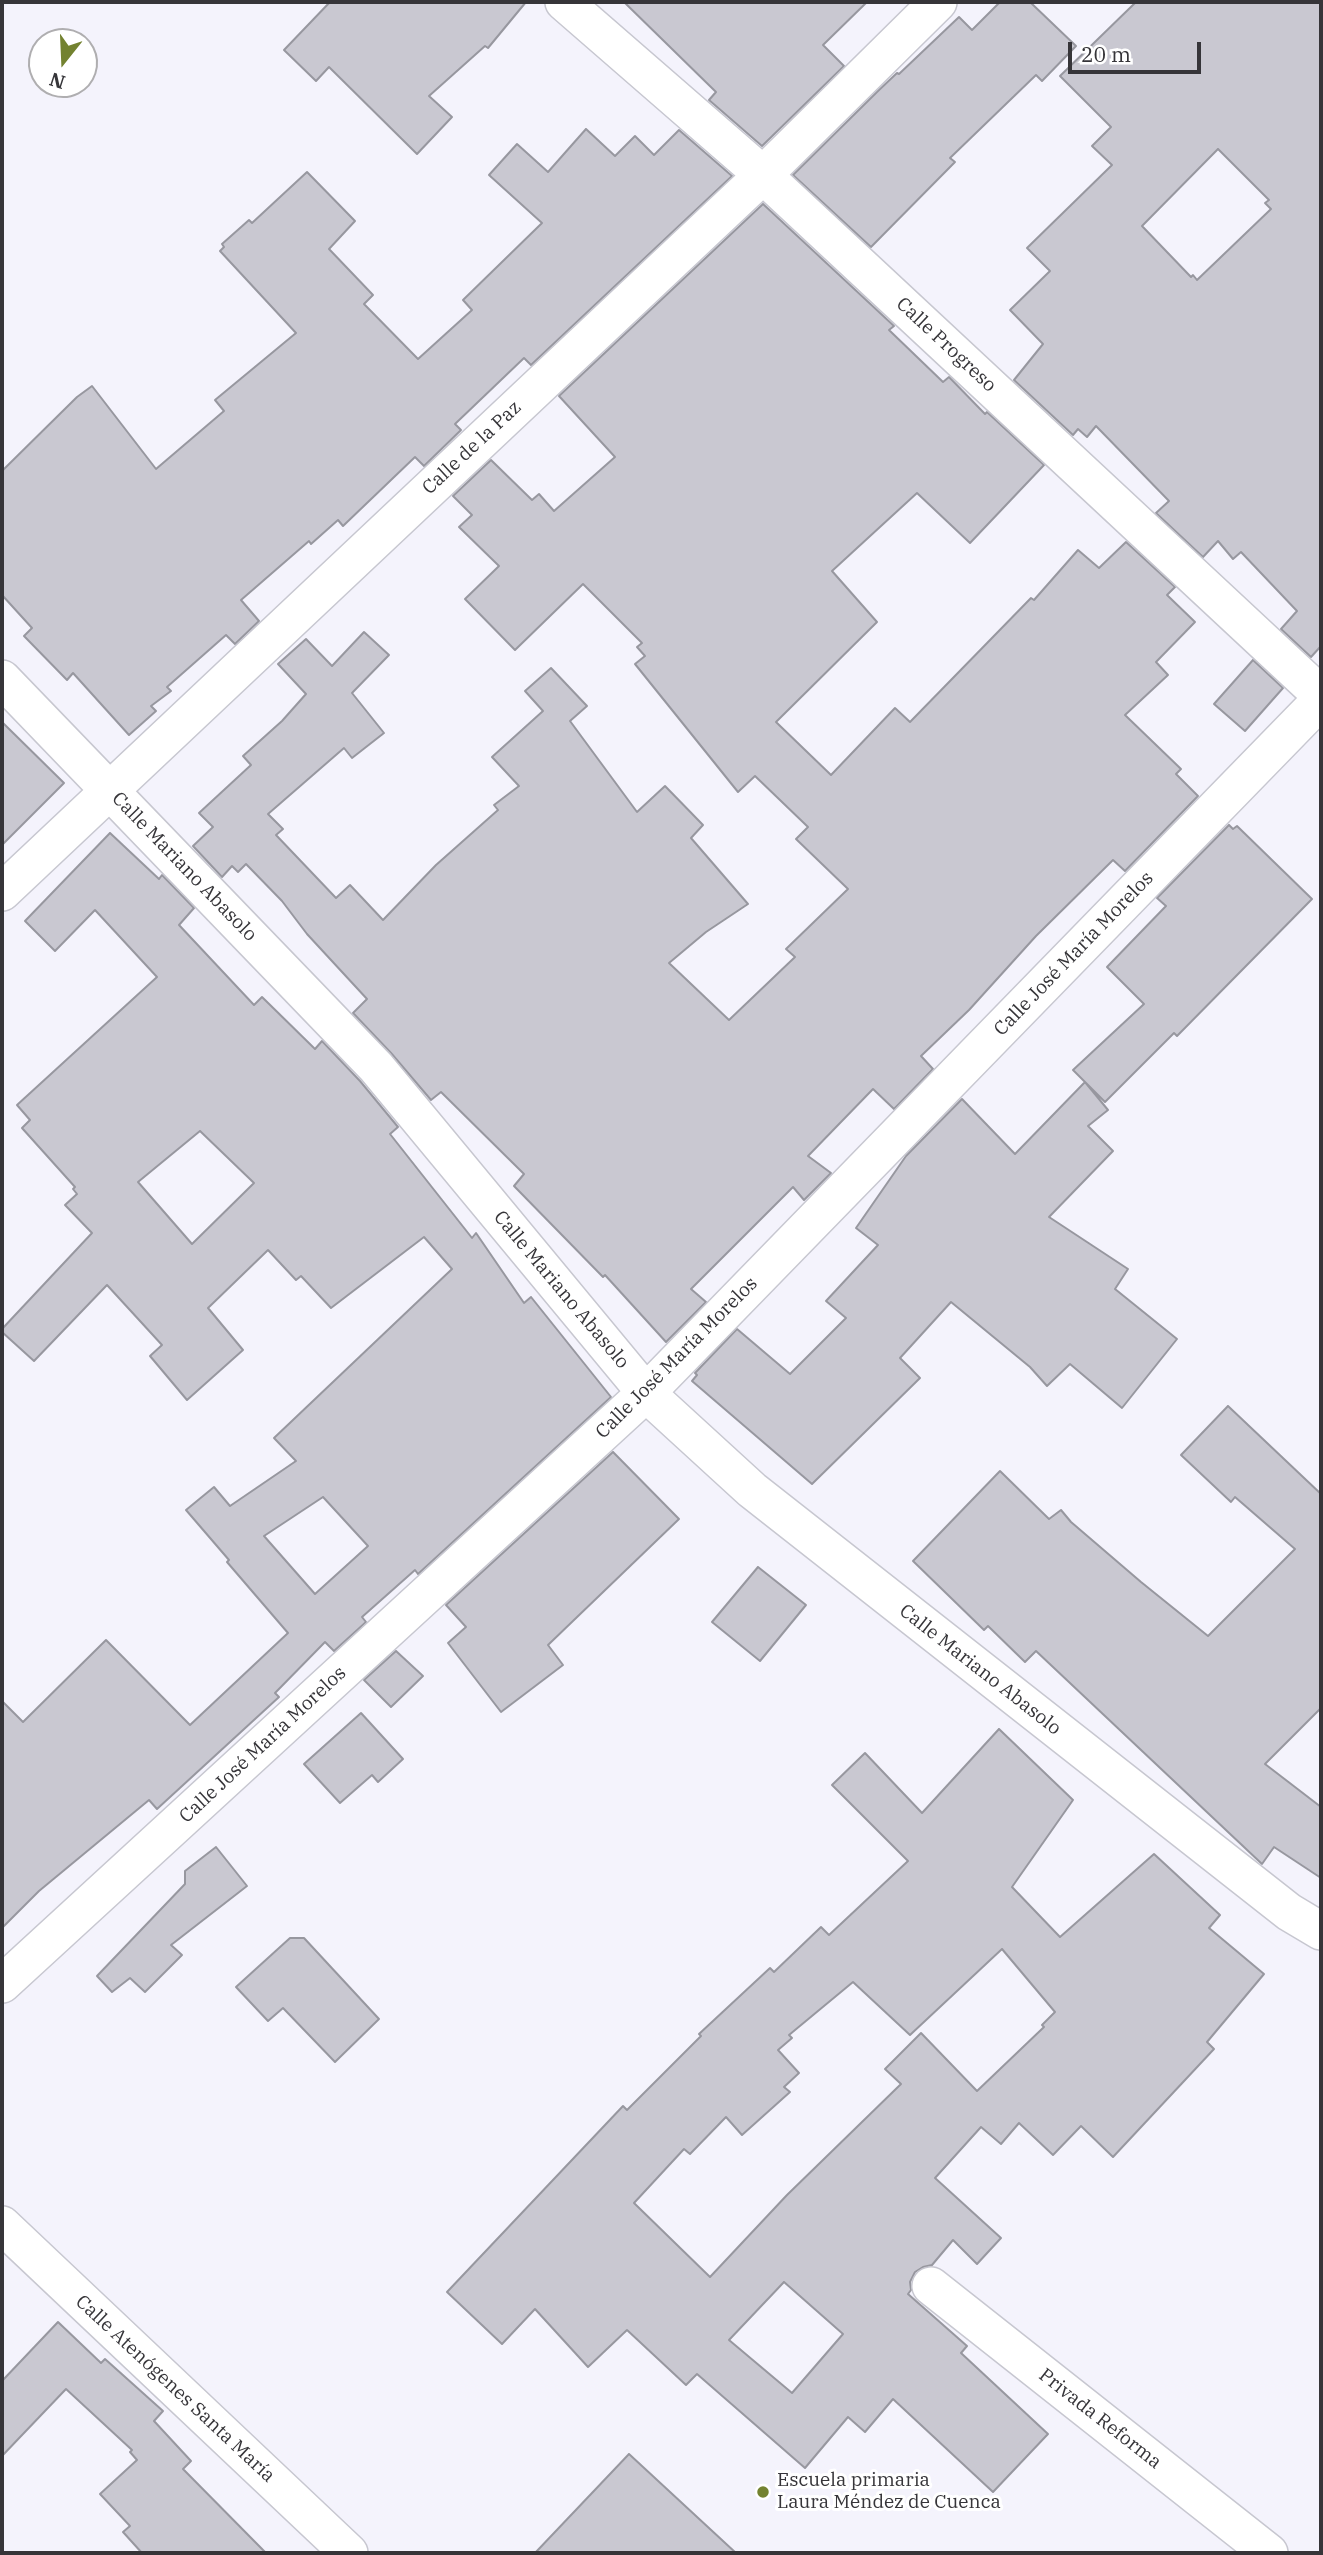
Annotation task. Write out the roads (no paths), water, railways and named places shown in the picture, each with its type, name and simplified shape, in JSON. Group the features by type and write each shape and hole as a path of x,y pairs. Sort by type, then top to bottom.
{"street":[{"name":"Calle Progreso","path":"564,2 763,174 1321,695"},
{"name":"Calle de la Paz","path":"2,892 763,174 939,2"},
{"name":"Calle Mariano Abasolo","path":"2,679 376,1067 646,1393 752,1490 1289,1912 1321,1931"},
{"name":"Calle José María Morelos","path":"2,1984 646,1393 1321,700"},
{"name":"Calle Atenógenes Santa María","path":"2,2225 349,2553"},
{"name":"Privada Reforma","path":"931,2286 1269,2553"}],"place":[{"name":"Escuela primaria Laura Méndez de Cuenca","path":"763,2492"}]}
